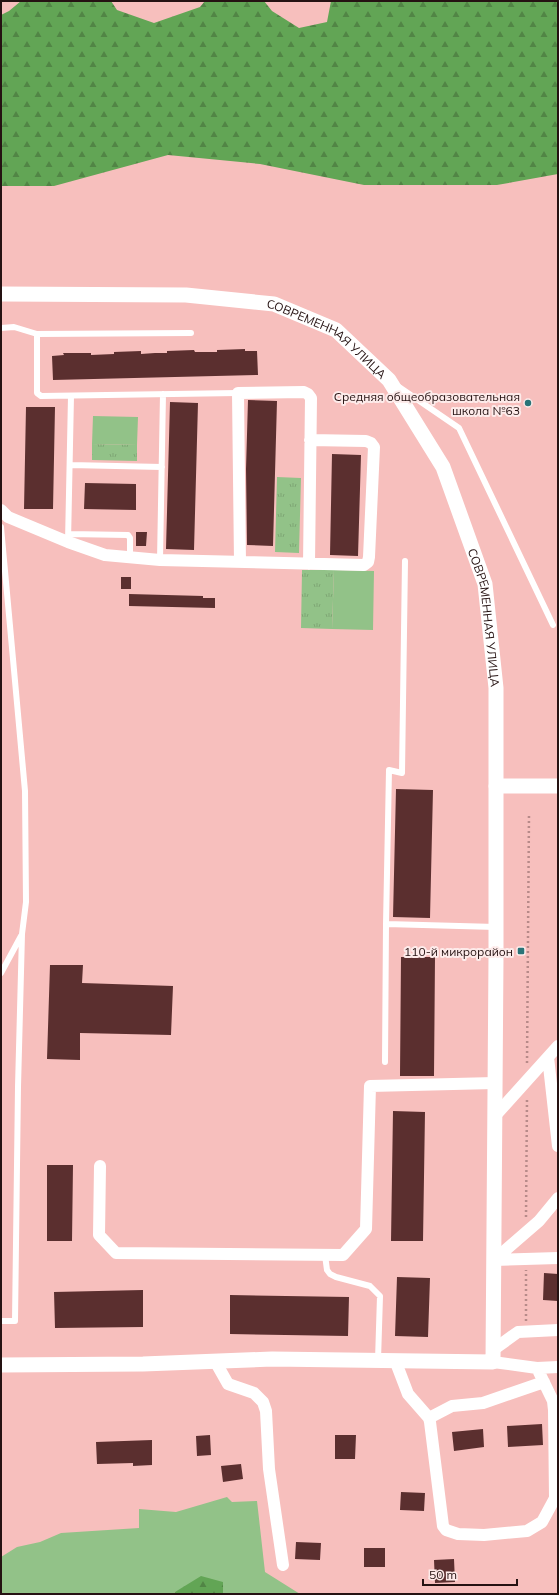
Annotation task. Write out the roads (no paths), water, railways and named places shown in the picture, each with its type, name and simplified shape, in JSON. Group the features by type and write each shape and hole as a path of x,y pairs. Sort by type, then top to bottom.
{"street":[{"name":"СОВРЕМЕННАЯ УЛИЦА","path":"1,294 186,295 274,304 336,330 390,380 443,467 485,584 496,688 493,1356"},
{"path":"240,562 238,393 304,392 308,394 310,398 309,564"},
{"path":"1,510 8,517 68,538 105,555 160,560 364,565 368,562 370,557 374,447 371,443 366,441 310,440"},
{"path":"496,786 558,786"},
{"path":"494,1116 558,1046"},
{"path":"548,1057 558,1146"},
{"path":"100,1166 98,1235 116,1252 343,1255 366,1229 370,1086 494,1083"},
{"path":"494,1260 539,1221 558,1198"},
{"path":"494,1260 558,1258"},
{"path":"493,1356 518,1332 558,1330"},
{"path":"1,1365 143,1364 272,1359 395,1360 493,1356 537,1368 558,1367"},
{"path":"395,1360 408,1394 428,1418 444,1526 446,1530 458,1534 484,1535 527,1531 542,1522 556,1498 555,1402 537,1368"},
{"path":"215,1361 228,1384 254,1393 263,1402 266,1412 269,1469 283,1565"},
{"path":"428,1418 452,1406 483,1403 544,1382"}],"lane":[{"path":"1,328 14,327 37,334 191,333"},
{"path":"37,334 38,395 71,396 238,393"},
{"path":"390,380 459,428 553,625"},
{"path":"160,560 163,394"},
{"path":"71,396 68,538 128,535 130,538 130,557"},
{"path":"70,465 162,467"},
{"path":"1,527 25,791 26,902 22,934 18,1087 15,1321 1,1321"},
{"path":"385,1062 389,770 402,773 405,560"},
{"path":"386,924 496,926"},
{"path":"1,973 22,934"},
{"path":"325,1255 327,1270 330,1274 370,1286 380,1296 378,1360"}],"place":[{"name":"Средняя общеобразовательная школа №63","path":"528,403"},
{"name":"110-й микрорайон","path":"521,951"}]}
